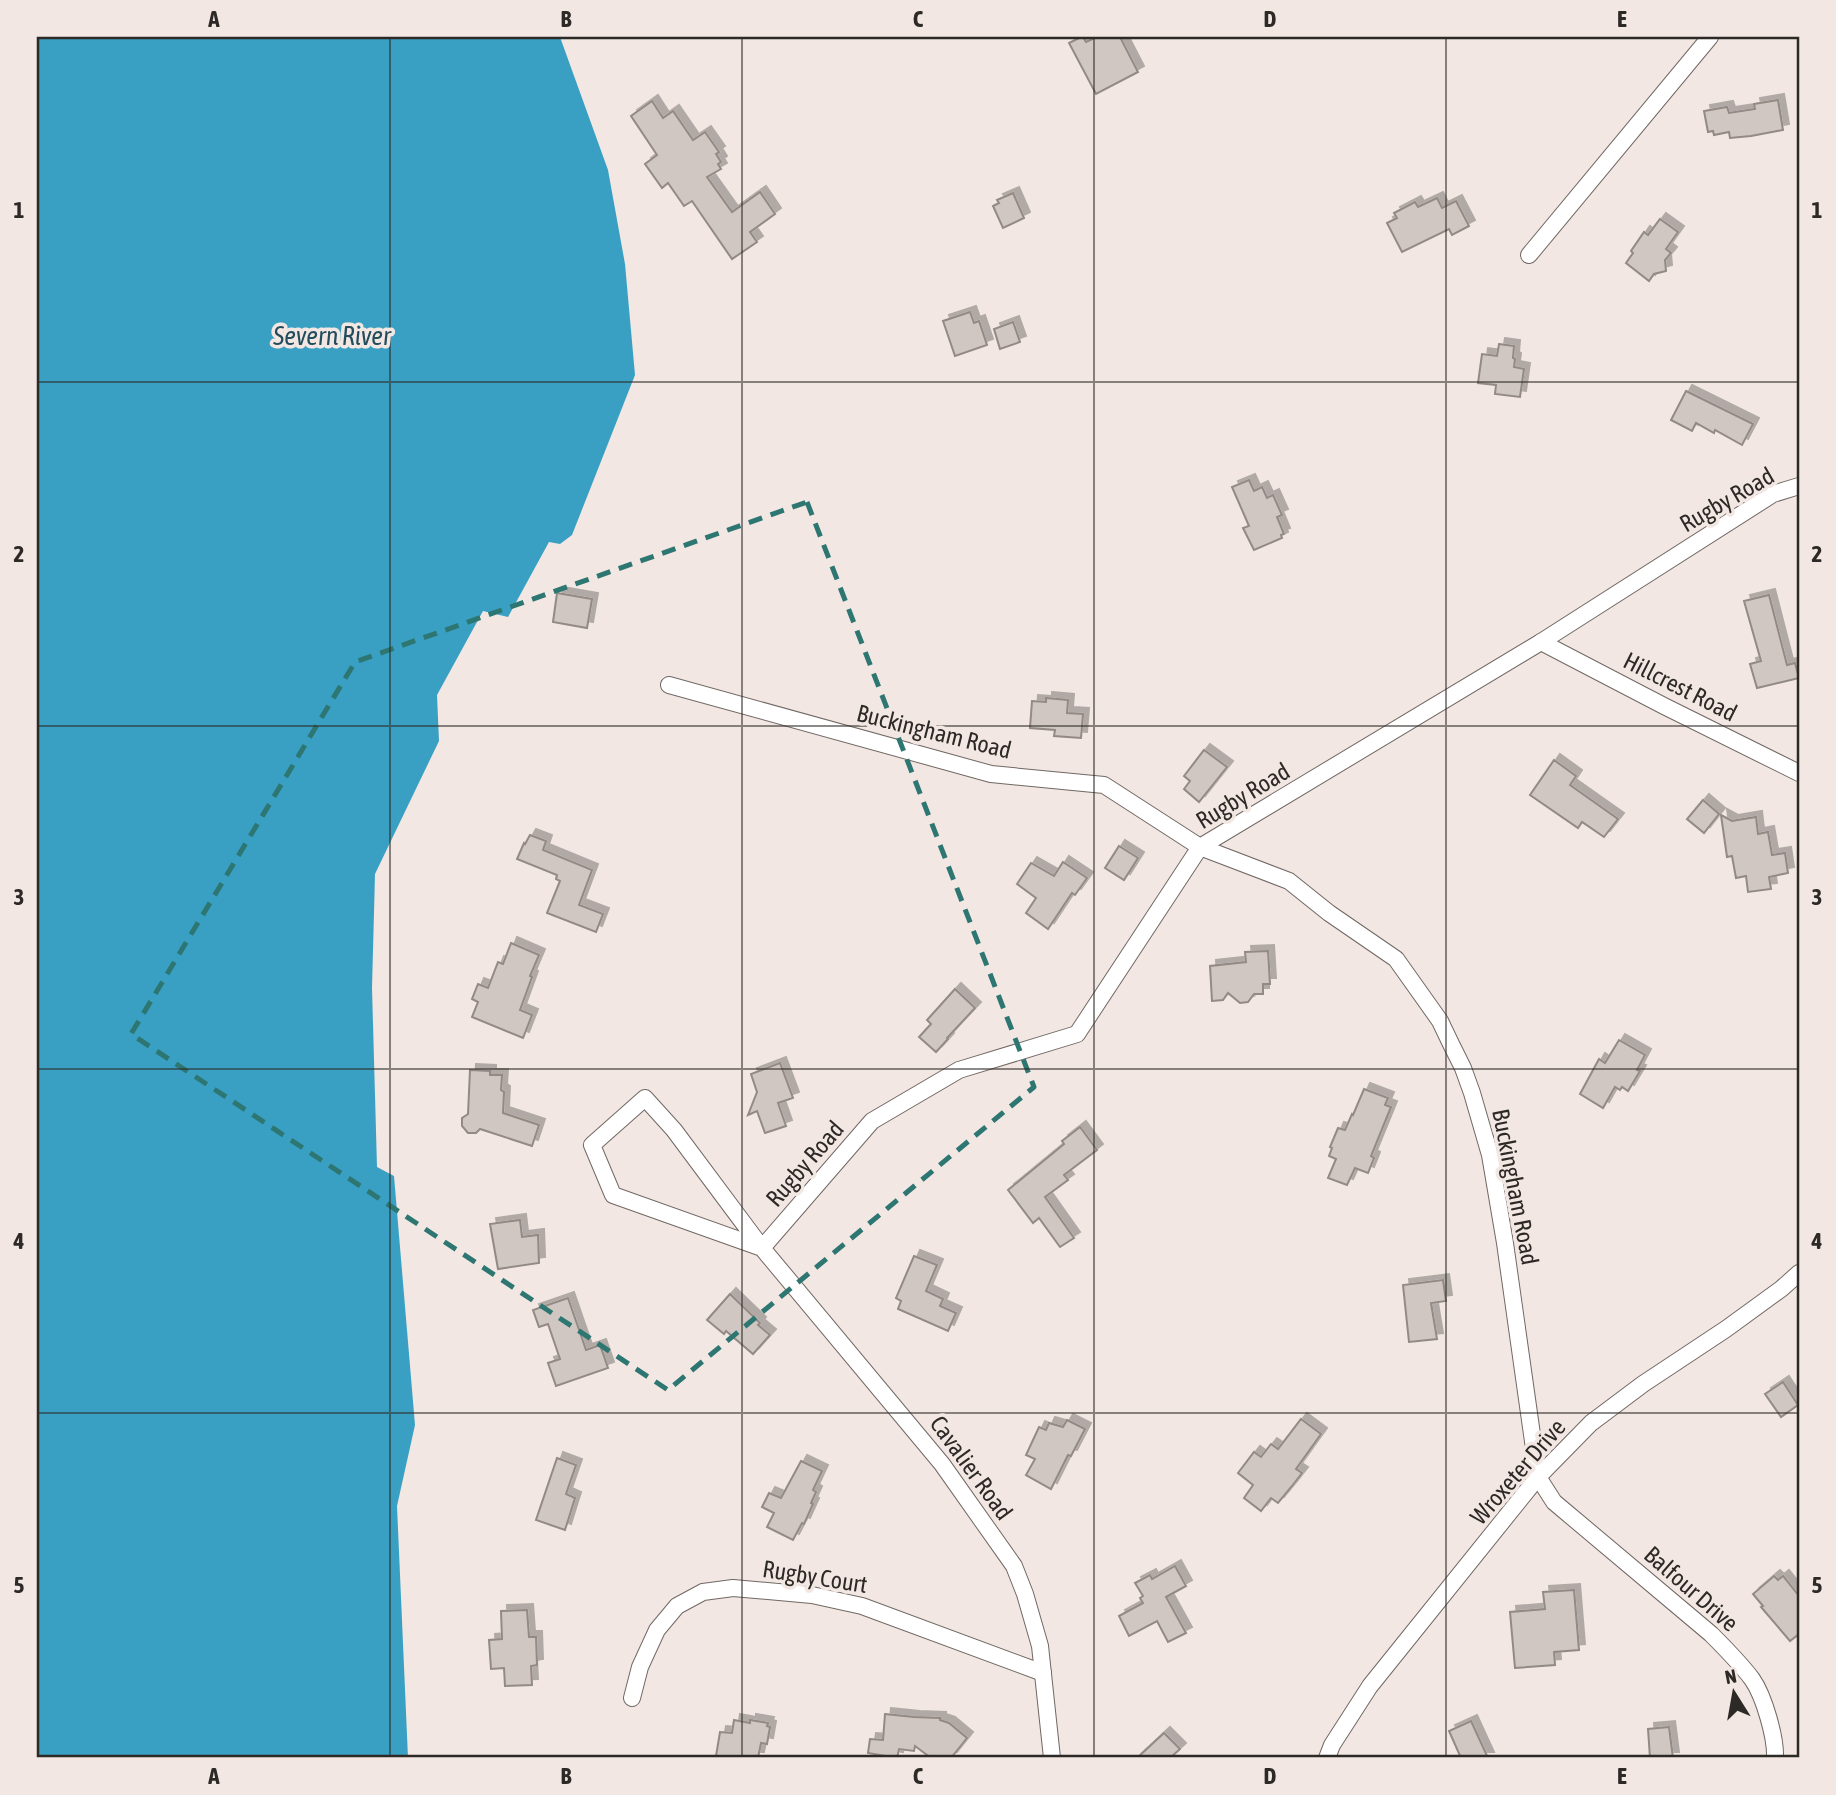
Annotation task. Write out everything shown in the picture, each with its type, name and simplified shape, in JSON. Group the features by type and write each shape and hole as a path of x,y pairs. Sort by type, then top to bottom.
{"street":[{"path":"1529,255 1710,37"},
{"name":"Rugby Road","path":"762,1248 872,1121 959,1070 1077,1034 1200,847 1541,642 1773,494 1799,486"},
{"name":"Hillcrest Road","path":"1541,642 1799,773"},
{"name":"Buckingham Road","path":"669,685 991,774 1104,785 1200,847 1289,881 1329,913 1396,959 1440,1021 1463,1068 1490,1154 1506,1243 1538,1477"},
{"name":"Cavalier Road","path":"762,1248 613,1195 592,1145 645,1098 674,1130 762,1248 942,1464 1014,1566 1025,1594 1040,1646 1052,1758"},
{"name":"Wroxeter Drive","path":"1327,1758 1332,1745 1370,1686 1538,1477 1591,1423 1782,1289 1799,1273"},
{"name":"Balfour Drive","path":"1538,1477 1555,1502 1711,1634 1734,1657 1754,1682 1776,1745 1775,1758"},
{"name":"Rugby Court","path":"632,1698 640,1667 656,1630 677,1606 702,1592 733,1588 812,1595 862,1606 1043,1673"}],"highlighted area":[{"path":"807,502 1034,1087 668,1390 131,1034 355,662"}],"water":[{"name":"Severn River","path":"37,37 560,37 608,170 625,264 635,375 572,535 560,544 549,542 508,617 483,611 437,695 439,741 375,874 372,988 377,1167 394,1176 415,1425 397,1506 408,1758 37,1758"}],"building":[{"path":"1081,37 1086,42 1097,37 1120,37 1138,72 1096,94 1069,43"},
{"path":"1778,100 1783,130 1730,138 1729,132 1714,135 1713,131 1708,132 1704,111 1727,107 1729,113 1755,109 1754,104"},
{"path":"652,101 663,118 673,111 693,140 705,132 719,152 716,154 721,162 718,164 721,169 707,177 732,212 760,192 775,214 750,232 757,242 732,259 692,201 684,206 668,183 662,188 645,164 657,155 631,116"},
{"path":"1013,193 1024,218 1003,228 993,206 999,203 997,200"},
{"path":"1437,198 1442,208 1456,201 1469,226 1452,235 1449,229 1402,252 1387,223 1397,218 1394,213 1415,202 1418,207"},
{"path":"1660,219 1678,232 1666,249 1671,253 1665,260 1666,271 1654,274 1649,281 1626,263 1644,232 1648,235"},
{"path":"970,312 974,323 979,321 987,345 955,356 943,321"},
{"path":"1013,322 1020,342 1000,349 994,329"},
{"path":"1499,344 1514,346 1514,367 1524,369 1520,397 1495,394 1496,385 1478,383 1482,354 1497,356"},
{"path":"1686,391 1753,424 1742,445 1696,423 1692,431 1671,420"},
{"path":"1249,480 1254,491 1262,487 1267,498 1273,495 1282,515 1277,517 1284,534 1281,535 1282,538 1254,550 1243,528 1249,526 1232,487"},
{"path":"557,593 592,599 587,628 553,622"},
{"path":"1769,595 1787,665 1795,663 1799,678 1757,688 1750,664 1761,661 1744,601"},
{"path":"1046,698 1068,700 1067,713 1083,714 1081,738 1054,736 1055,730 1030,728 1032,701 1046,702"},
{"path":"1204,750 1227,767 1199,802 1184,789 1190,781 1184,776"},
{"path":"1554,760 1576,776 1570,785 1618,819 1604,837 1582,822 1578,828 1530,795"},
{"path":"1703,800 1719,814 1704,833 1687,819"},
{"path":"1721,815 1732,821 1756,817 1758,834 1768,832 1772,855 1785,853 1788,873 1769,877 1771,889 1748,892 1746,876 1736,878 1732,856 1727,857"},
{"path":"530,835 546,841 543,850 592,870 579,905 603,914 596,932 547,913 560,881 556,879 557,875 517,859"},
{"path":"1119,846 1138,858 1124,880 1105,868"},
{"path":"1063,862 1087,878 1075,895 1072,893 1048,929 1026,913 1036,898 1017,884 1031,863 1054,876"},
{"path":"511,943 539,955 520,1010 532,1015 523,1038 472,1017 478,1002 472,999 478,984 488,988 498,962 503,964"},
{"path":"1268,951 1270,984 1263,984 1263,994 1254,994 1248,1002 1240,1003 1228,993 1223,1000 1212,1001 1210,966 1246,962 1245,952"},
{"path":"955,989 975,1008 936,1052 919,1037 931,1024 927,1020"},
{"path":"1619,1040 1645,1055 1637,1070 1640,1071 1628,1091 1615,1087 1603,1108 1580,1094 1599,1059 1605,1063"},
{"path":"780,1063 793,1098 778,1103 786,1126 765,1133 757,1111 748,1115 757,1092 751,1074"},
{"path":"470,1070 502,1075 503,1113 539,1125 532,1146 480,1129 476,1133 468,1133 462,1126 462,1118 468,1114"},
{"path":"1364,1089 1388,1098 1385,1105 1391,1107 1371,1156 1374,1158 1368,1173 1355,1168 1347,1185 1328,1178 1336,1159 1329,1156 1330,1147 1338,1128 1345,1130"},
{"path":"1080,1127 1097,1150 1064,1175 1068,1180 1045,1197 1074,1238 1060,1247 1039,1218 1033,1223 1008,1190 1064,1144 1062,1141"},
{"path":"520,1220 522,1237 538,1235 539,1263 498,1269 490,1224"},
{"path":"914,1256 937,1265 926,1291 943,1299 940,1306 956,1313 948,1331 898,1309 901,1301 896,1298"},
{"path":"1443,1280 1446,1301 1431,1303 1437,1339 1409,1342 1403,1285"},
{"path":"730,1294 770,1335 753,1354 726,1331 724,1334 707,1320"},
{"path":"568,1298 586,1350 600,1345 608,1368 556,1386 548,1363 560,1359 548,1324 539,1327 533,1310"},
{"path":"1783,1382 1798,1405 1781,1417 1765,1394"},
{"path":"1301,1419 1321,1434 1296,1469 1302,1473 1292,1486 1278,1503 1271,1498 1261,1511 1244,1498 1253,1485 1238,1473 1254,1452 1261,1457 1271,1444 1278,1449"},
{"path":"1067,1420 1085,1429 1051,1489 1026,1475 1035,1459 1026,1455 1039,1427 1046,1430 1049,1423 1063,1427"},
{"path":"557,1458 576,1465 566,1494 575,1498 565,1530 536,1520"},
{"path":"801,1461 822,1471 813,1490 816,1492 811,1503 813,1504 793,1540 767,1527 774,1513 762,1507 769,1493 781,1498"},
{"path":"1175,1566 1186,1586 1166,1597 1186,1633 1168,1642 1157,1621 1129,1636 1119,1616 1143,1603 1140,1598 1143,1596 1135,1583 1150,1575 1152,1579"},
{"path":"1774,1576 1778,1580 1783,1576 1799,1596 1799,1634 1790,1641 1753,1594"},
{"path":"1574,1590 1579,1650 1554,1652 1555,1665 1515,1668 1510,1612 1545,1609 1543,1592"},
{"path":"527,1610 529,1637 536,1637 537,1665 531,1666 532,1685 505,1686 504,1668 491,1669 489,1640 502,1639 501,1611"},
{"path":"885,1714 940,1718 967,1738 951,1758 931,1758 915,1746 914,1751 899,1749 897,1758 868,1753 870,1739 883,1740"},
{"path":"734,1720 768,1723 767,1726 770,1727 767,1744 761,1743 758,1758 716,1756 720,1732 732,1733"},
{"path":"1471,1721 1488,1758 1461,1758 1449,1731"},
{"path":"1669,1727 1673,1758 1650,1758 1648,1729"},
{"path":"1164,1733 1180,1749 1170,1758 1137,1758"}]}
